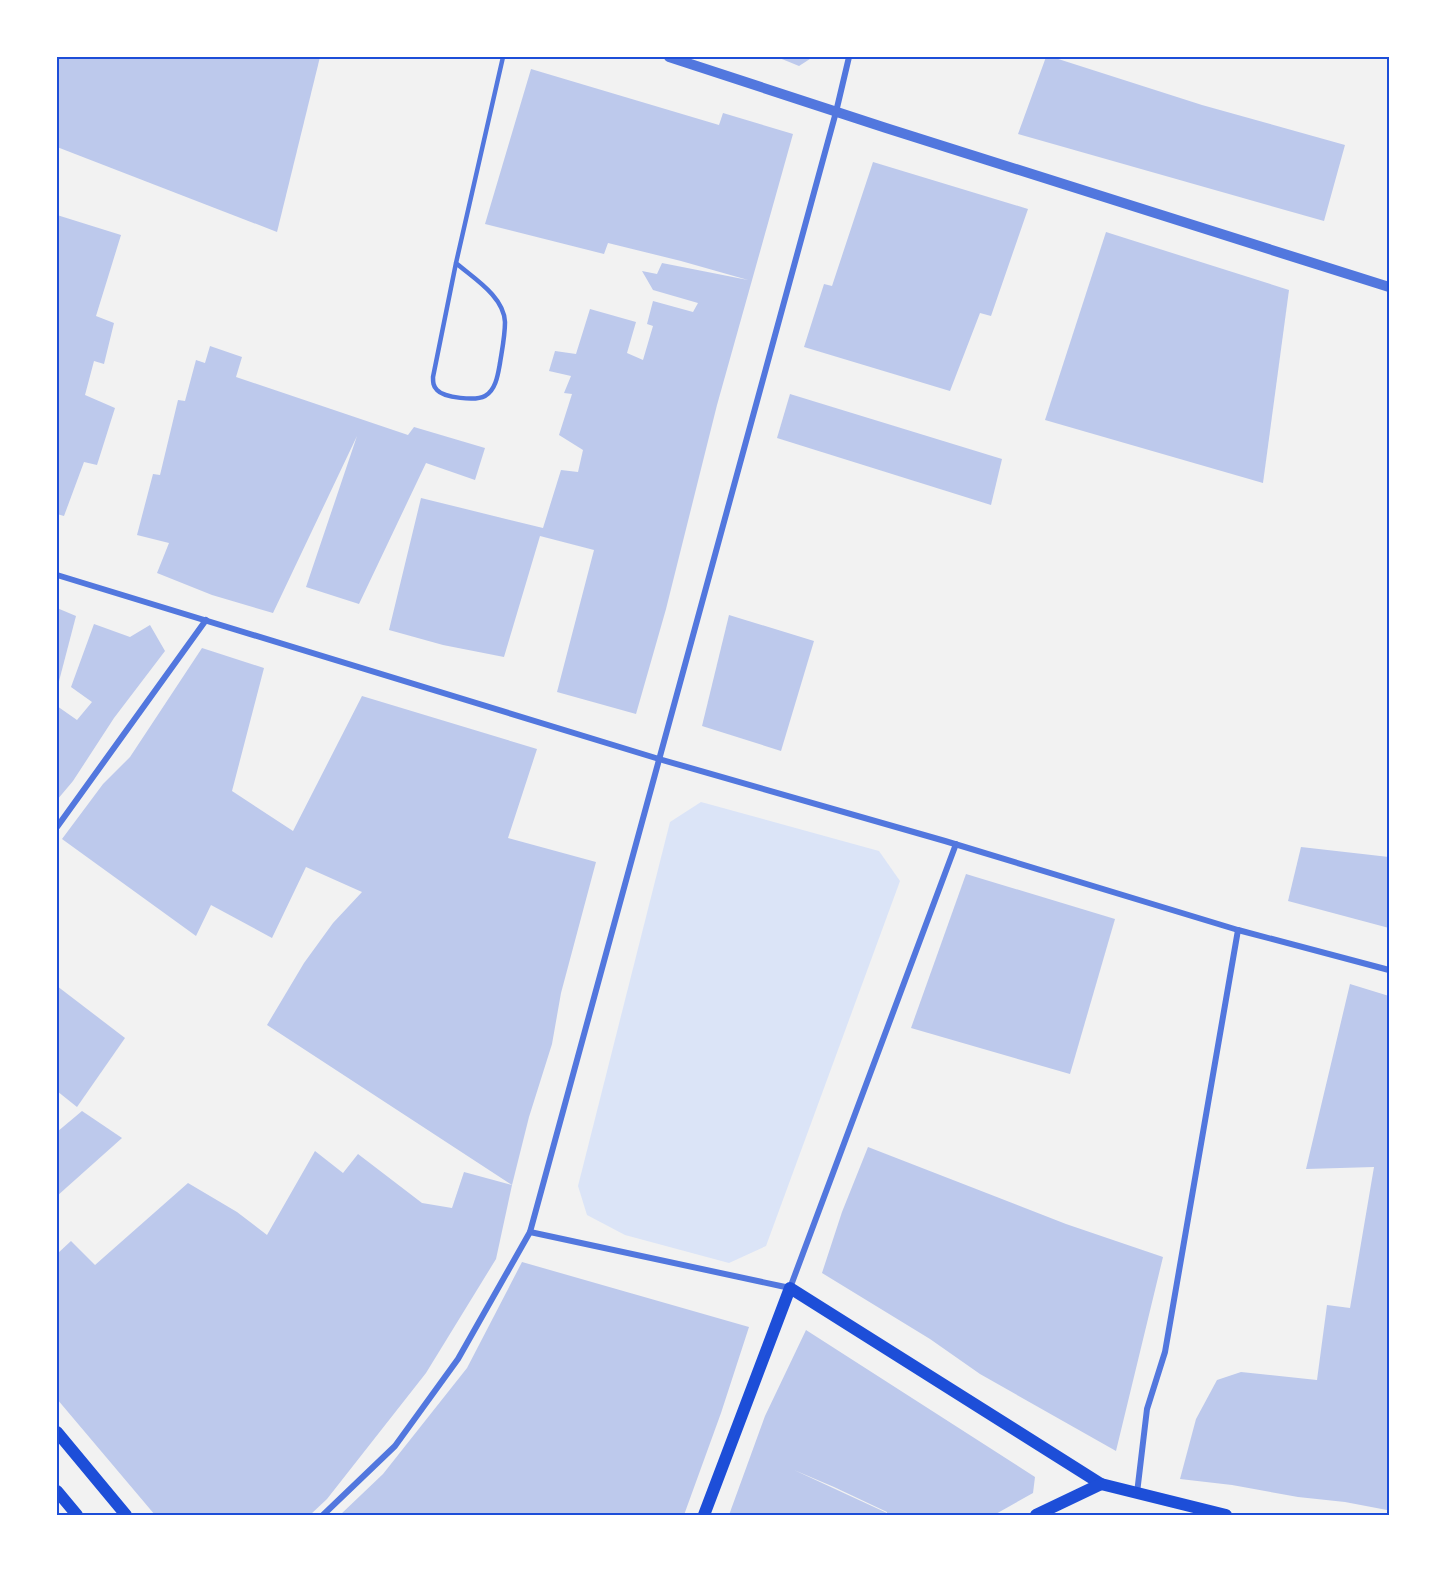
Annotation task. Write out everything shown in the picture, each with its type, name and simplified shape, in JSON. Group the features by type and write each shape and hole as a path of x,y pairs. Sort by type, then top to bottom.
{"main road":[{"path":"704,1515 790,1288 1101,1484 1226,1515"},
{"path":"57,1432 126,1515"},
{"path":"1036,1515 1101,1484"},
{"path":"57,1491 77,1515"}],"street":[{"path":"669,57 1389,287"},
{"path":"323,1515 395,1446 458,1359 530,1232 836,112 849,57"},
{"path":"57,576 659,759 956,844 1238,930 1389,970"},
{"path":"57,827 206,620"},
{"path":"530,1232 790,1288 956,844"},
{"path":"1137,1493 1148,1409 1165,1352 1238,930"}],"lane":[{"path":"456,263 499,303 505,319 497,377 487,395 477,399 447,395 438,391 433,384 456,263 503,57"}],"shaded area":[{"path":"701,802 879,851 900,881 766,1246 729,1263 625,1235 587,1215 578,1186 670,822"}],"building":[{"path":"57,57 320,57 277,232 57,147"},
{"path":"777,57 813,57 799,66"},
{"path":"1046,57 1202,105 1345,145 1324,221 1018,134"},
{"path":"531,69 719,125 723,113 793,134 717,405 666,609 636,714 557,692 594,550 540,536 504,657 443,645 389,630 421,498 543,528 561,470 578,472 583,450 559,435 572,394 564,393 571,376 549,371 555,351 576,354 590,309 636,322 627,353 643,360 653,326 647,324 653,301 693,312 698,303 653,290 642,271 657,274 662,263 748,280 608,243 604,254 485,224"},
{"path":"873,162 1028,209 991,316 980,313 950,391 804,347 824,284 832,286"},
{"path":"57,215 121,235 96,316 114,323 104,364 94,361 85,395 115,408 97,465 84,462 64,516 57,514"},
{"path":"1106,232 1289,290 1263,483 1045,420"},
{"path":"210,346 242,357 236,377 408,435 414,427 485,448 475,480 426,463 359,604 306,587 357,436 273,613 212,595 157,573 169,543 137,535 153,474 160,475 178,400 185,401 196,360 205,363"},
{"path":"790,394 1002,459 991,505 777,438"},
{"path":"57,608 76,616 58,685 57,685"},
{"path":"729,615 814,641 781,751 702,726"},
{"path":"94,624 130,637 150,625 165,651 114,718 73,781 57,800 57,706 77,720 92,702 71,687"},
{"path":"202,648 264,668 232,791 293,831 362,696 537,749 508,838 596,862 561,993 552,1044 529,1117 512,1185 267,1025 304,963 333,923 362,892 306,867 272,938 211,905 196,936 62,839 103,784 130,757"},
{"path":"1301,847 1389,857 1389,928 1288,901"},
{"path":"966,874 1115,919 1070,1074 911,1028"},
{"path":"1350,984 1389,996 1389,1501 1387,1510 1180,1479 1196,1419 1217,1380 1241,1372 1317,1380 1327,1305 1350,1308 1374,1167 1306,1169"},
{"path":"57,986 125,1038 77,1107 57,1091"},
{"path":"82,1111 122,1138 57,1196 57,1132"},
{"path":"868,1147 1066,1224 1163,1257 1116,1451 980,1374 930,1339 822,1273 842,1212"},
{"path":"315,1151 343,1173 358,1154 422,1203 452,1208 464,1172 512,1185 496,1259 426,1373 327,1499 310,1515 155,1515 57,1399 57,1254 71,1241 95,1265 188,1183 237,1212 267,1235"},
{"path":"522,1262 749,1327 684,1515 340,1515 383,1474 467,1368"},
{"path":"806,1330 1035,1477 1033,1493 994,1515 729,1515 765,1416","holes":["794,1470 887,1512 887,1513"]}]}
